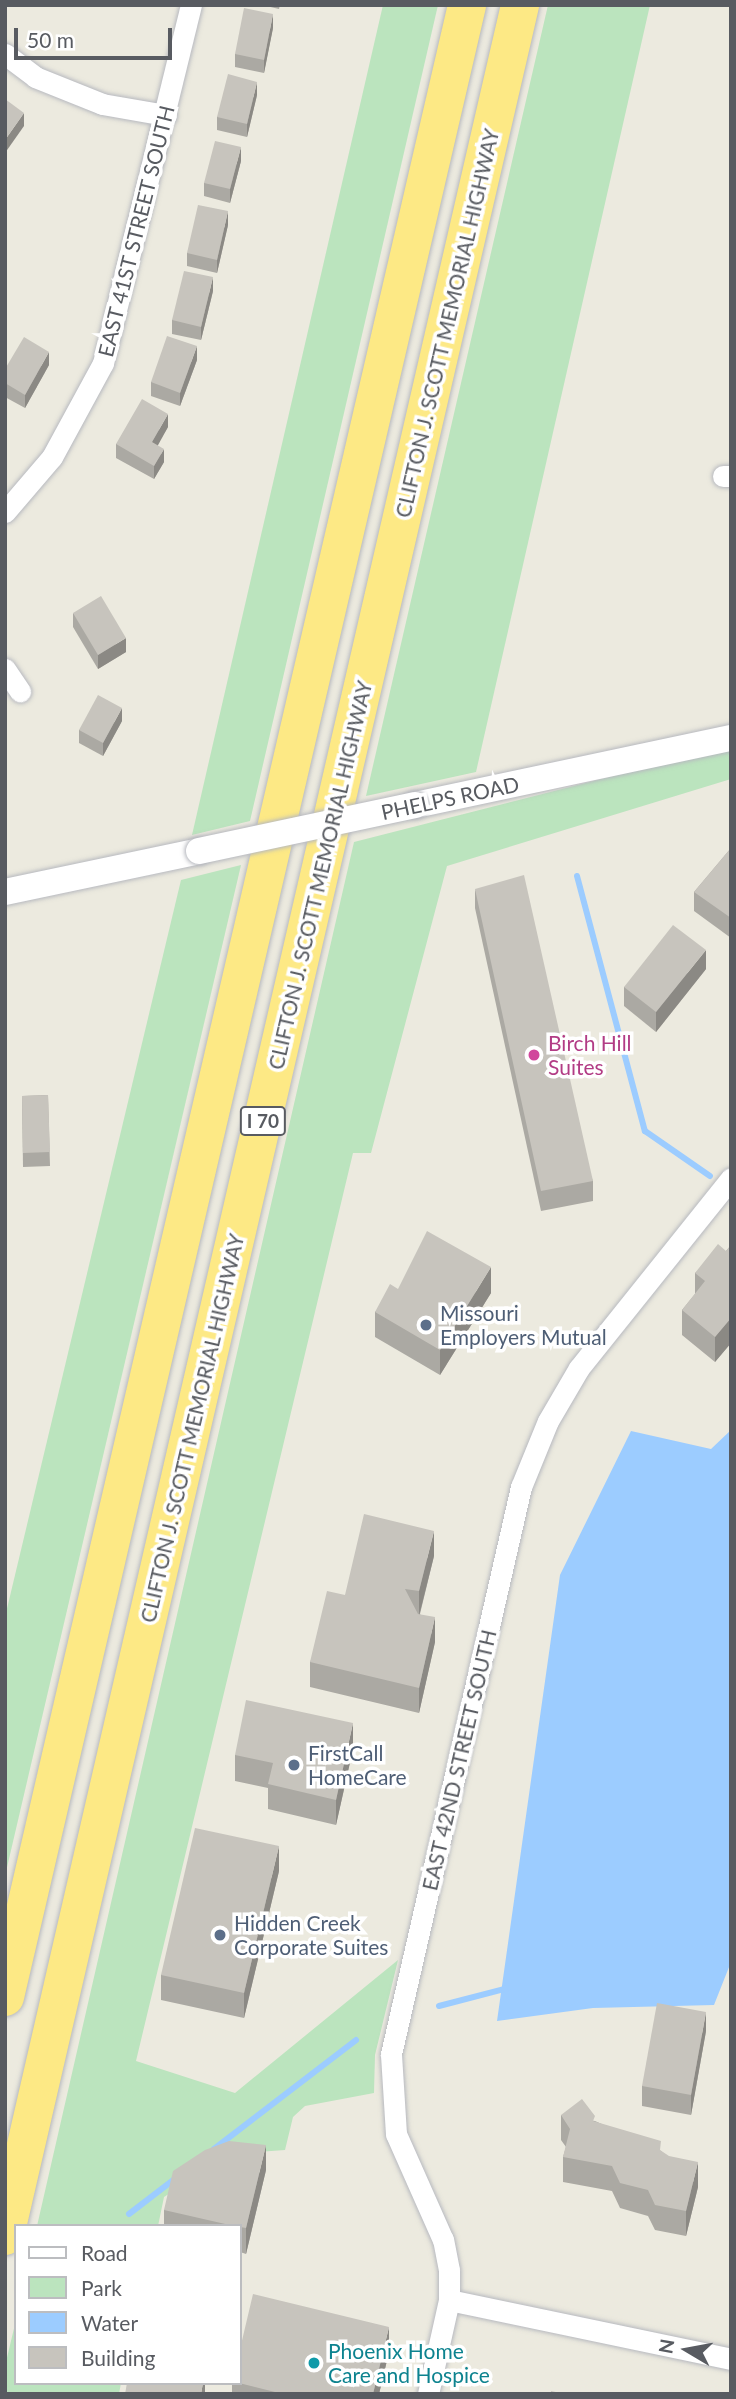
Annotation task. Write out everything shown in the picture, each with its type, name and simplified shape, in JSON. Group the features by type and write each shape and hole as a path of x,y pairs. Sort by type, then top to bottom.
{"highway":[{"name":"I 70","path":"5,1997 467,5"},
{"name":"CLIFTON J. SCOTT MEMORIAL HIGHWAY","path":"5,2236 520,5"}],"street":[{"name":"EAST 41ST STREET SOUTH","path":"5,512 52,457 103,363 191,5"},
{"path":"5,54 36,77 102,104 166,115"},
{"path":"5,668 20,691"},
{"name":"PHELPS ROAD","path":"5,892 731,738"},
{"name":"EAST 42ND STREET SOUTH","path":"428,2394 449,2300 443,2240 396,2134 391,2054 521,1487 548,1422 579,1368 731,1178"},
{"path":"449,2300 731,2359"}],"green space":[{"path":"383,5 438,5 250,821 192,835"},
{"path":"548,5 650,5 476,772 366,796"},
{"path":"731,746 731,779 447,866 371,1153 353,1153 136,2061 235,2093 398,1960 375,2055 374,2093 305,2106 293,2117 285,2150 230,2154 164,2197 158,2224 37,2224 354,842"},
{"path":"241,865 5,1876 5,1617 181,880"},
{"path":"14,2328 14,2385 121,2385 119,2394 5,2394 5,2366"}],"water":[{"path":"731,1430 731,1962 714,2005 593,2008 497,2021 560,1575 631,1431 711,1449"}],"building":[{"path":"244,8 273,14 264,60 235,54"},
{"path":"228,74 257,82 247,124 217,117"},
{"path":"5,99 24,113 5,140"},
{"path":"215,141 241,147 230,189 204,183"},
{"path":"198,205 228,211 217,260 187,253"},
{"path":"184,271 213,277 201,327 172,320"},
{"path":"167,336 197,346 180,393 151,382"},
{"path":"24,337 49,352 25,395 5,383 5,369"},
{"path":"142,399 168,414 152,442 164,449 154,466 116,444"},
{"path":"101,596 126,638 98,655 73,613"},
{"path":"98,695 122,708 103,743 79,730"},
{"path":"731,848 731,918 694,892"},
{"name":"Birch Hill Suites","path":"524,875 593,1181 541,1191 475,889"},
{"path":"673,925 706,950 656,1012 624,987"},
{"path":"48,1095 50,1152 23,1153 22,1096"},
{"name":"Missouri Employers Mutual","path":"427,1231 491,1267 440,1350 375,1312 390,1284 398,1289"},
{"path":"718,1244 726,1251 731,1245 731,1318 715,1337 682,1310 705,1281 695,1273"},
{"path":"364,1514 434,1531 419,1591 405,1589 418,1614 435,1617 419,1688 310,1662 327,1591 345,1595"},
{"name":"FirstCall HomeCare","path":"246,1700 353,1723 336,1800 268,1784 273,1763 235,1755"},
{"name":"Hidden Creek Corporate Suites","path":"195,1828 279,1846 244,1993 161,1975"},
{"path":"657,2003 706,2012 691,2095 642,2086"},
{"path":"582,2099 595,2116 593,2121 661,2141 660,2150 669,2156 698,2162 686,2211 655,2205 648,2190 620,2183 612,2166 563,2157 570,2129 561,2115"},
{"path":"229,2141 266,2145 246,2228 242,2227 242,2224 225,2224 164,2210 173,2171 205,2150"},
{"name":"Phoenix Home Care and Hospice","path":"253,2294 389,2327 373,2394 283,2394 242,2384 242,2341"},
{"path":"127,2385 203,2385 201,2394 125,2394"}],"waterway":[{"path":"577,876 645,1131 710,1176"},
{"path":"439,2006 508,1988"},
{"path":"214,2149 356,2040"},
{"path":"129,2214 177,2177"}],"place":[{"name":"Birch Hill Suites","path":"534,1055"},
{"name":"Missouri Employers Mutual","path":"426,1325"},
{"name":"FirstCall HomeCare","path":"294,1765"},
{"name":"Hidden Creek Corporate Suites","path":"220,1935"},
{"name":"Phoenix Home Care and Hospice","path":"314,2363"}]}
